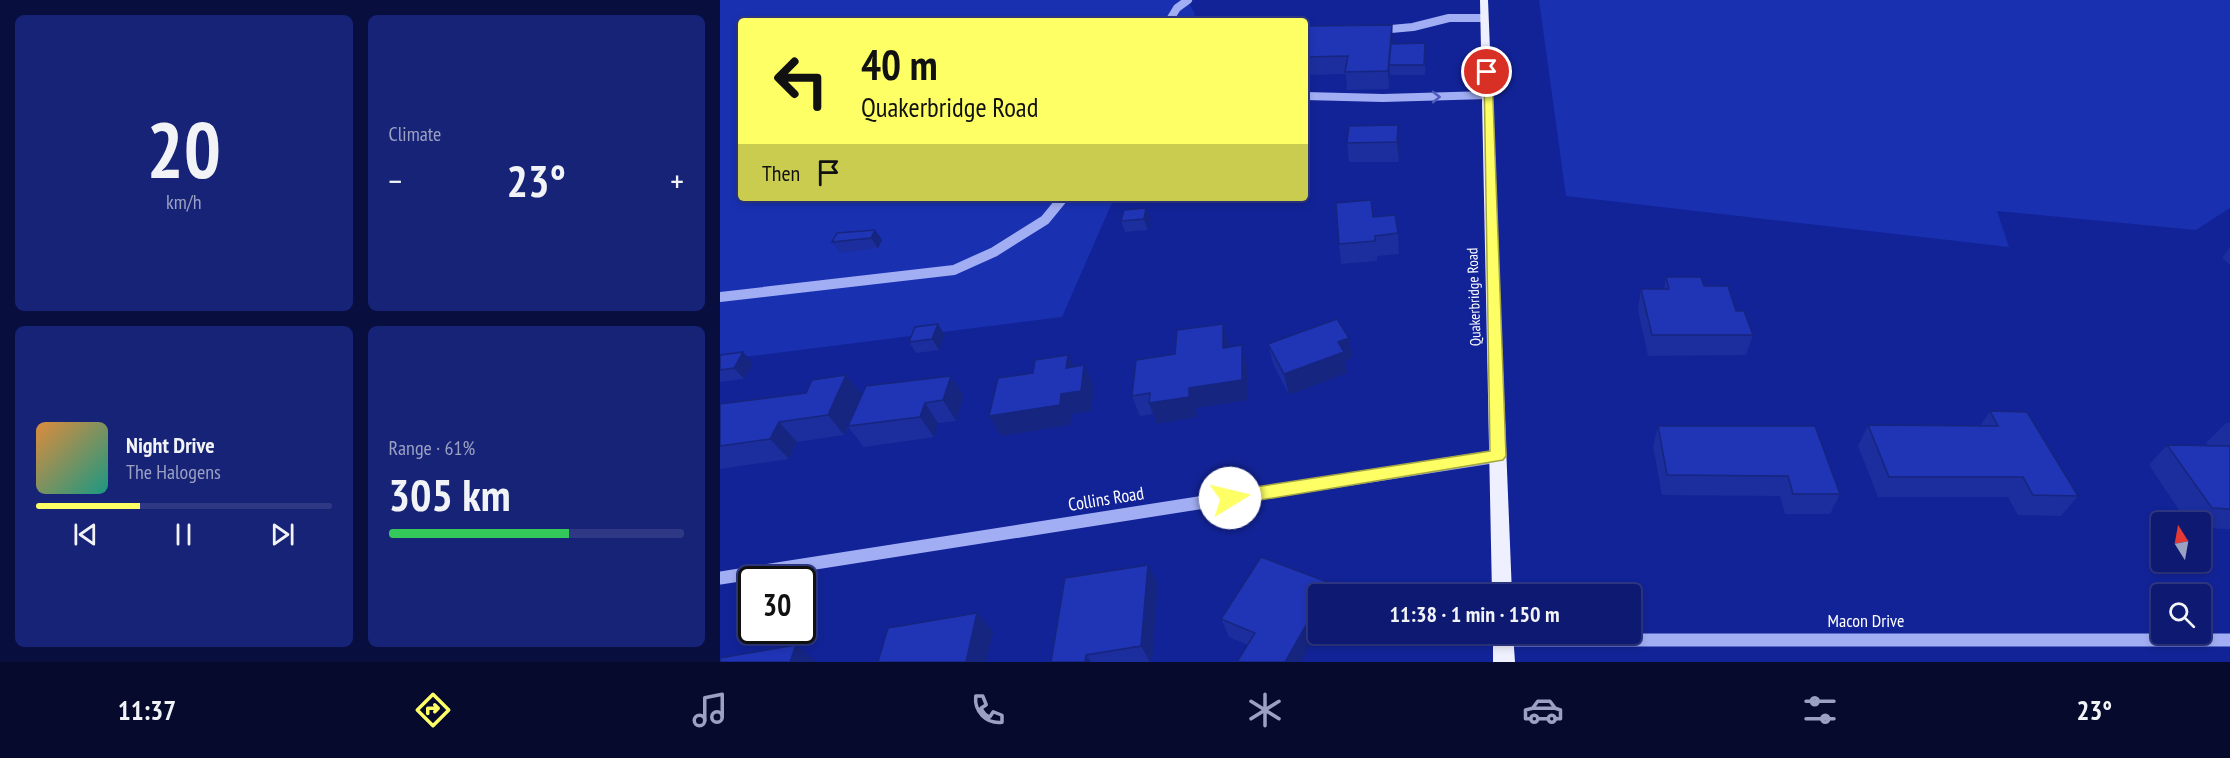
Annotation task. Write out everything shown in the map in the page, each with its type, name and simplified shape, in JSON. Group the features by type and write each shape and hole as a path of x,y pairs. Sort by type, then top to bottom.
{"main road":[{"name":"Quakerbridge Road","path":"1484,0 1502,584"},
{"path":"1503,644 1503,662"}],"street":[{"path":"1171,18 1177,8 1188,0"},
{"path":"1369,31 1413,27 1449,18 1484,18"},
{"path":"1308,96 1383,98 1488,95"},
{"path":"720,297 954,270 994,252 1045,220 1061,201"},
{"name":"Collins Road","path":"720,578 1498,456"},
{"name":"Macon Drive","path":"1641,638 2230,640"}],"shaded area":[{"path":"720,0 1187,0 1195,14 1193,18 738,18 738,201 1113,201 1062,317 720,360"},
{"path":"1539,0 2230,0 2230,208 2196,230 1997,211 2009,247 1566,196"}],"building":[{"path":"1392,25 1388,71 1345,72 1348,56 1308,57 1308,26"},
{"path":"1425,43 1424,65 1389,65 1391,44"},
{"path":"1398,125 1397,142 1347,143 1349,126"},
{"path":"1371,200 1373,217 1395,215 1398,233 1375,236 1375,241 1339,244 1336,203"},
{"path":"1146,208 1144,219 1121,221 1124,210"},
{"path":"875,230 871,238 832,242 837,233"},
{"path":"1666,277 1701,277 1704,286 1728,286 1736,311 1744,311 1753,335 1652,335 1641,289 1669,289"},
{"path":"1337,319 1349,338 1338,342 1344,352 1284,374 1268,344"},
{"path":"938,324 932,339 909,342 915,327"},
{"path":"1223,324 1223,348 1242,345 1242,380 1189,388 1189,397 1149,403 1150,393 1132,396 1136,360 1175,354 1177,330"},
{"path":"743,352 734,368 720,370 720,355"},
{"path":"1068,355 1066,368 1084,365 1081,391 1061,394 1060,405 989,416 998,378 1033,373 1035,360"},
{"path":"846,375 828,415 779,422 770,439 720,446 720,404 806,393 812,380"},
{"path":"951,376 943,400 925,403 920,417 848,426 866,386"},
{"path":"1990,411 2027,412 2078,496 2033,495 2023,477 1889,477 1868,425 1998,426"},
{"path":"1658,426 1815,426 1840,494 1793,494 1788,476 1667,475"},
{"path":"2167,445 2230,446 2230,509 2212,508"},
{"path":"1261,557 1330,583 1308,584 1308,622 1285,662 1237,662 1255,633 1221,619"},
{"path":"1148,565 1141,646 1086,655 1085,662 1051,662 1065,578"},
{"path":"977,613 966,662 878,662 888,628"},
{"path":"796,645 790,662 720,662 720,658"}],"route":[{"path":"1230,498 1498,456 1487,72"}]}
